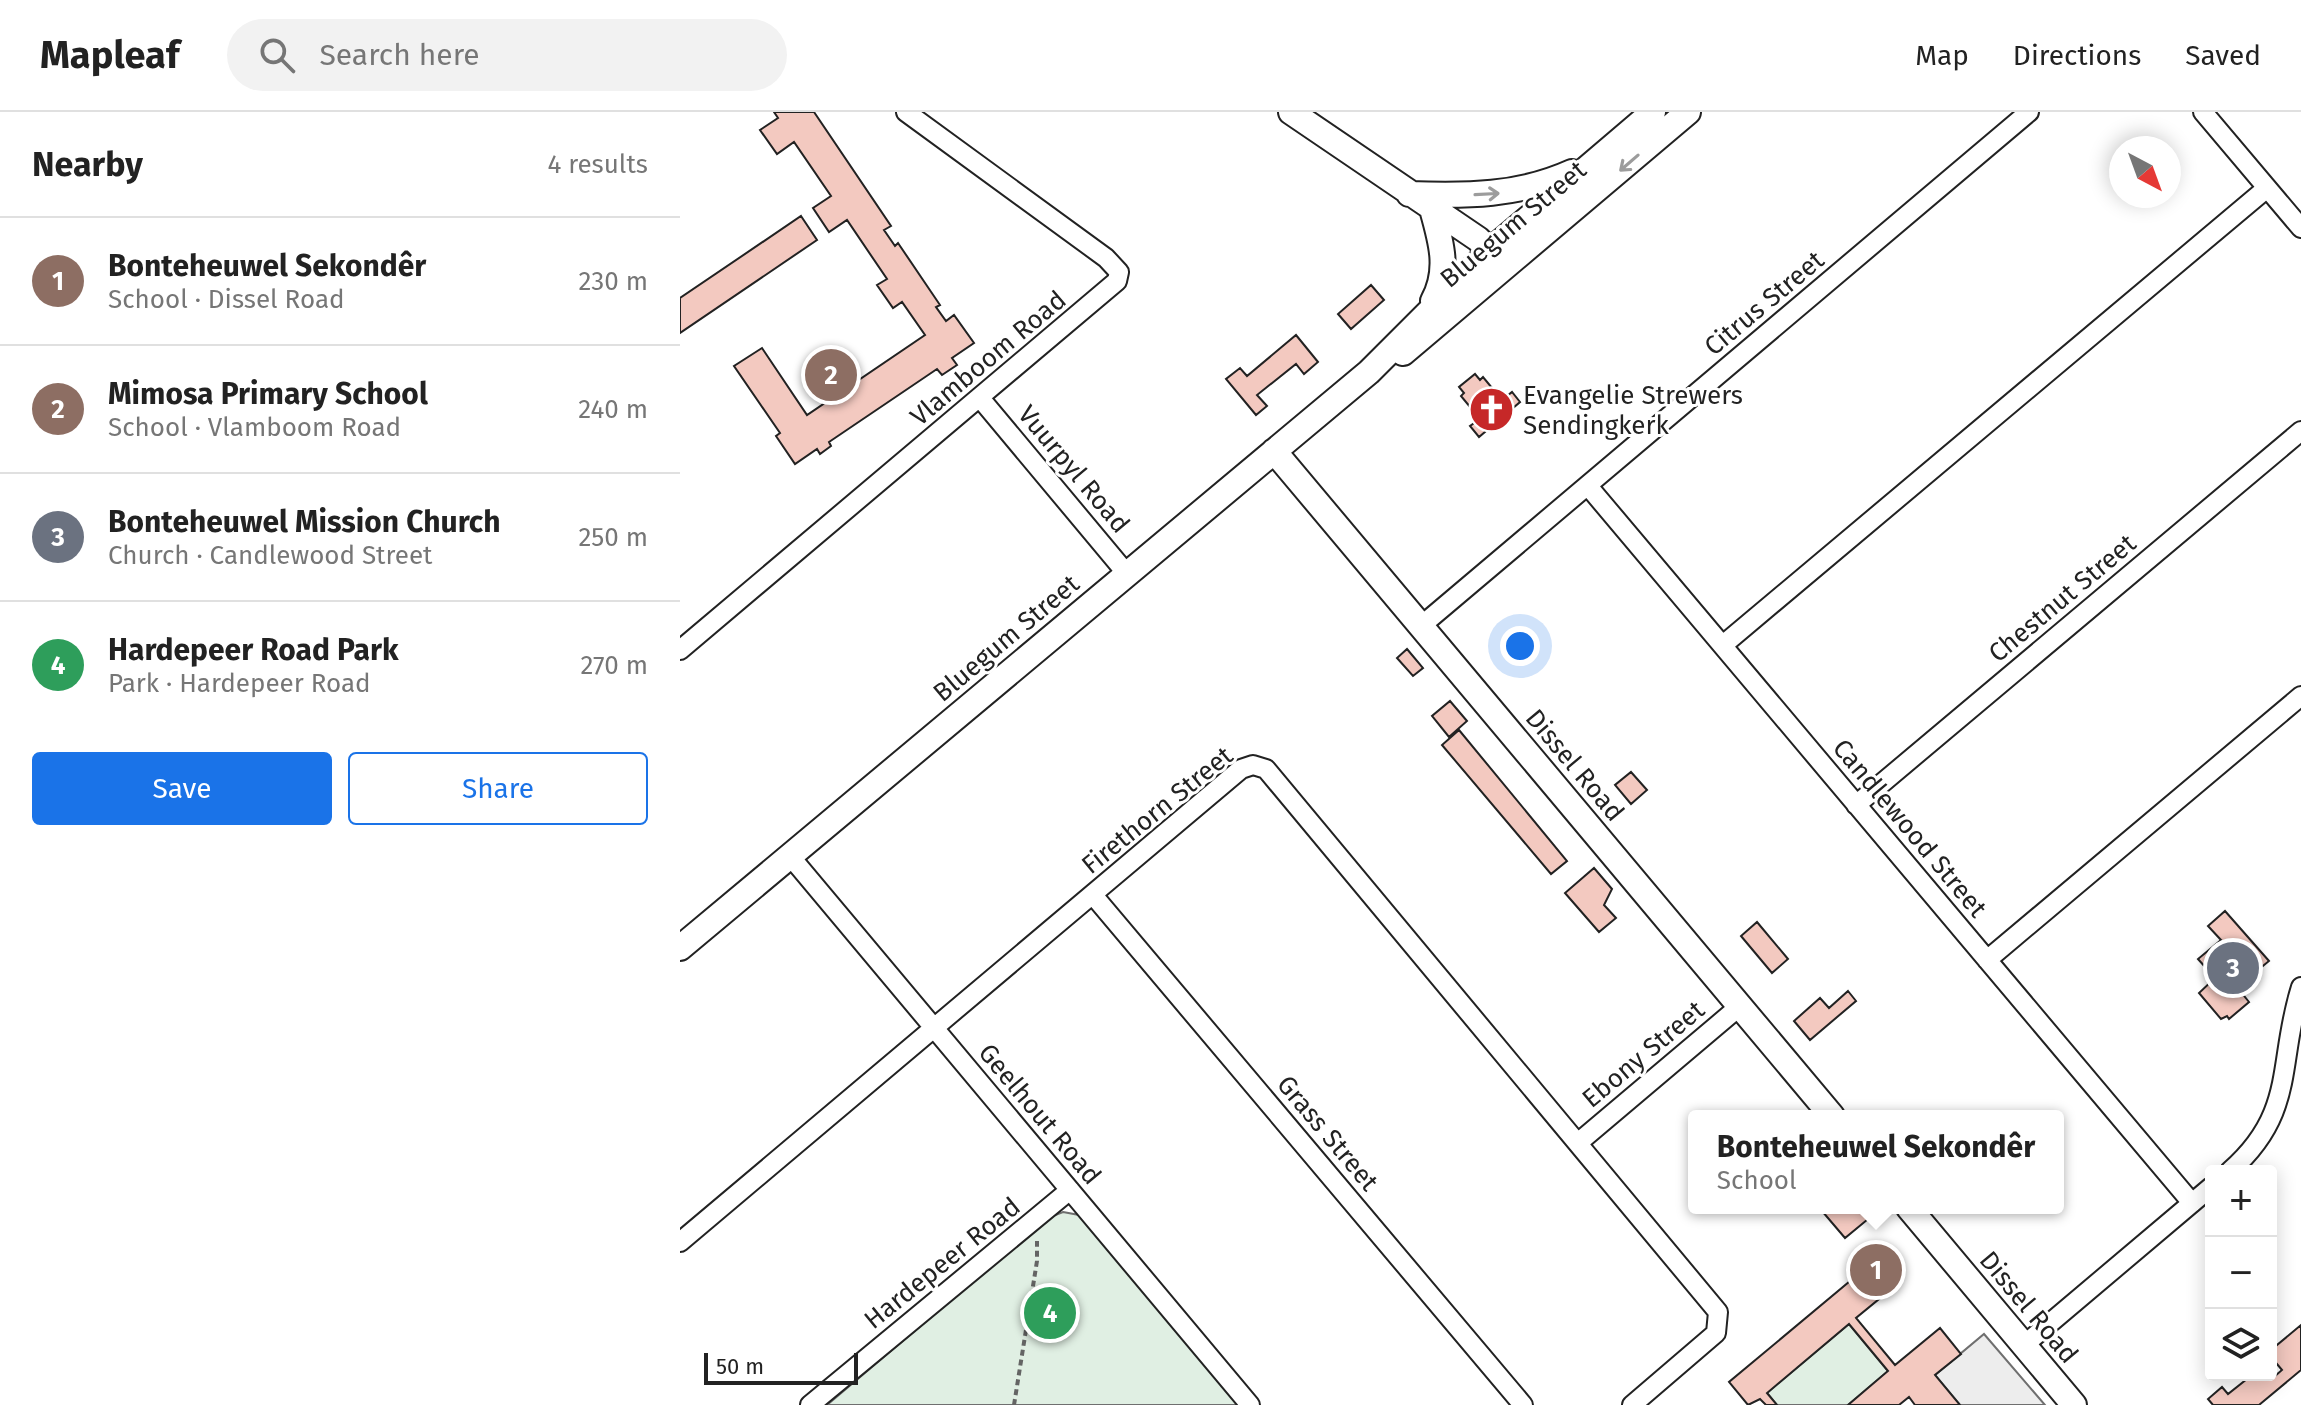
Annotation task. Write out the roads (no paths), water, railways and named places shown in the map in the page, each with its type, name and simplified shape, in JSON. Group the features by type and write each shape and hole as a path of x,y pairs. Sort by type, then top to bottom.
{"street":[{"name":"Vlamboom Road","path":"680,650 1101,298 1117,281 1119,272 1106,258 906,112"},
{"path":"1291,112 1432,209 1498,259"},
{"name":"Bluegum Street","path":"1369,372 1408,350 1592,163 1653,112"},
{"name":"Bluegum Street","path":"680,948 1369,372 1428,310 1688,112"},
{"name":"Citrus Street","path":"1421,626 2029,112"},
{"path":"2203,112 2301,228"},
{"path":"1409,194 1518,190 1592,163"},
{"path":"1723,645 2267,188"},
{"path":"1428,310 1439,290 1443,270 1442,248 1432,209"},
{"name":"Vuurpyl Road","path":"980,398 1127,574"},
{"name":"Chestnut Street","path":"1856,805 2301,431"},
{"name":"Dissel Road","path":"1274,451 1827,1110"},
{"name":"Candlewood Street","path":"1588,486 2192,1203"},
{"path":"1987,960 2301,696"},
{"name":"Firethorn Street","path":"680,1242 1241,769 1259,766 1266,769 1718,1312 1716,1333 1632,1405"},
{"name":"Geelhout Road","path":"790,856 1250,1405"},
{"name":"Grass Street","path":"1093,895 1523,1405"},
{"path":"2236,1165 2263,1135 2280,1098 2301,987"},
{"name":"Ebony Street","path":"1579,1142 1740,1006"},
{"name":"Hardepeer Road","path":"810,1405 1070,1190"},
{"path":"2024,1345 2205,1192"},
{"name":"Dissel Road","path":"1914,1214 2074,1405"}],"place":[{"name":"Mimosa Primary School","path":"831,375"},
{"name":"Evangelie Strewers Sendingkerk","path":"1492,410"},
{"name":"Bonteheuwel Mission Church","path":"2233,968"},
{"name":"Bonteheuwel Sekondêr","path":"1876,1270"},
{"name":"Hardepeer Road Park","path":"1050,1313"}]}
